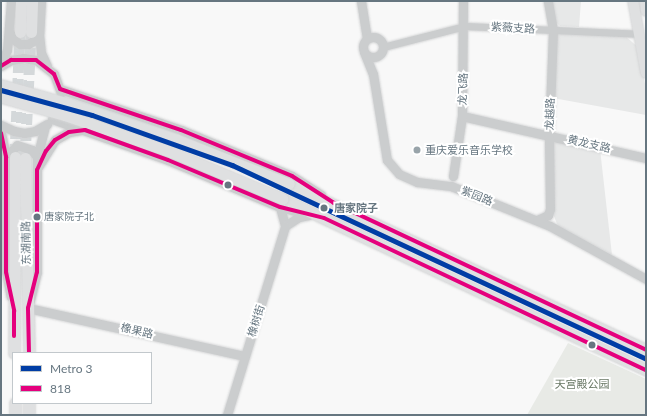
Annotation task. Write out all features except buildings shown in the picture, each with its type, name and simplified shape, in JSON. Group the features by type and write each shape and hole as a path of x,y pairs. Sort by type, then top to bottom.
{"main road":[{"path":"21,1 24,32"},
{"path":"24,32 32,1"},
{"path":"634,1 642,35 646,73"},
{"path":"644,1 646,11"},
{"path":"1,85 69,104 177,140 289,184 334,203 646,350"},
{"path":"1,97 65,116 172,152 281,203 324,218 646,370"},
{"name":"东湖南路","path":"15,157 28,308 28,352"},
{"name":"东湖南路","path":"14,352 16,271 15,157"},
{"path":"15,404 15,415"},
{"path":"29,404 29,415"}],"street":[{"path":"1,125 14,131 24,133 45,126 52,119 59,108 60,89 54,74 47,66 41,53 24,32 11,1"},
{"path":"1,65 7,50 24,32 41,1"},
{"path":"361,1 367,39 362,46 373,74"},
{"name":"龙飞路","path":"453,176 462,116 465,26 463,1"},
{"name":"龙越路","path":"537,220 548,215 550,209 549,135 553,30 548,1"},
{"name":"紫薇支路","path":"383,47 465,26 642,35"},
{"path":"367,39 378,38 383,47 373,74"},
{"path":"364,52 369,57 379,56"},
{"path":"1,65 23,58 36,60 47,66"},
{"name":"紫园路","path":"373,74 387,160 392,168 407,180 441,184 463,190 537,220 646,279"},
{"path":"60,89 181,130 292,176 334,203"},
{"path":"85,130 79,116 82,107 95,100"},
{"name":"黄龙支路","path":"462,116 646,158"},
{"path":"52,119 168,160 310,215 324,218"},
{"path":"28,308 36,272 37,157 45,126"},
{"path":"37,170 46,151 55,140 68,132 85,130"},
{"path":"1,133 15,157"},
{"path":"14,311 6,272 3,195 15,157 17,145 32,150 37,157"},
{"path":"441,184 453,176 463,190"},
{"path":"281,203 285,226 299,217 310,215"},
{"name":"橡树街","path":"227,415 285,226"},
{"name":"橡果路","path":"28,308 244,356"},
{"path":"12,415 15,404"}],"shaded area":[{"path":"550,1 581,1 579,27 560,26 553,20"},
{"path":"559,33 625,36 638,47 646,89 646,115 553,98 555,37"},
{"path":"555,139 600,149 612,255 558,226 553,214 551,142"}],"green space":[{"name":"天宫殿公园","path":"568,343 646,379 646,415 527,415"}],"tunnel":[{"path":"15,155 20,32"},
{"path":"25,157 31,34"}],"metro line":[{"name":"3","path":"1,90 92,115 232,165 646,359"}],"transit line":[{"name":"818","path":"1,66 11,60 36,60 54,74 60,89 181,130 292,176 334,203 646,350"},
{"name":"818","path":"29,352 28,308 37,272 37,170 46,151 55,140 69,132 85,130 168,160 280,207 324,218 646,370"},
{"name":"818","path":"1,133 6,157 6,272 14,311 14,336"}],"place":[{"name":"重庆爱乐音乐学校","path":"417,150"},
{"name":"唐家院子","path":"324,208"},
{"name":"唐家院子北","path":"37,217"}]}
